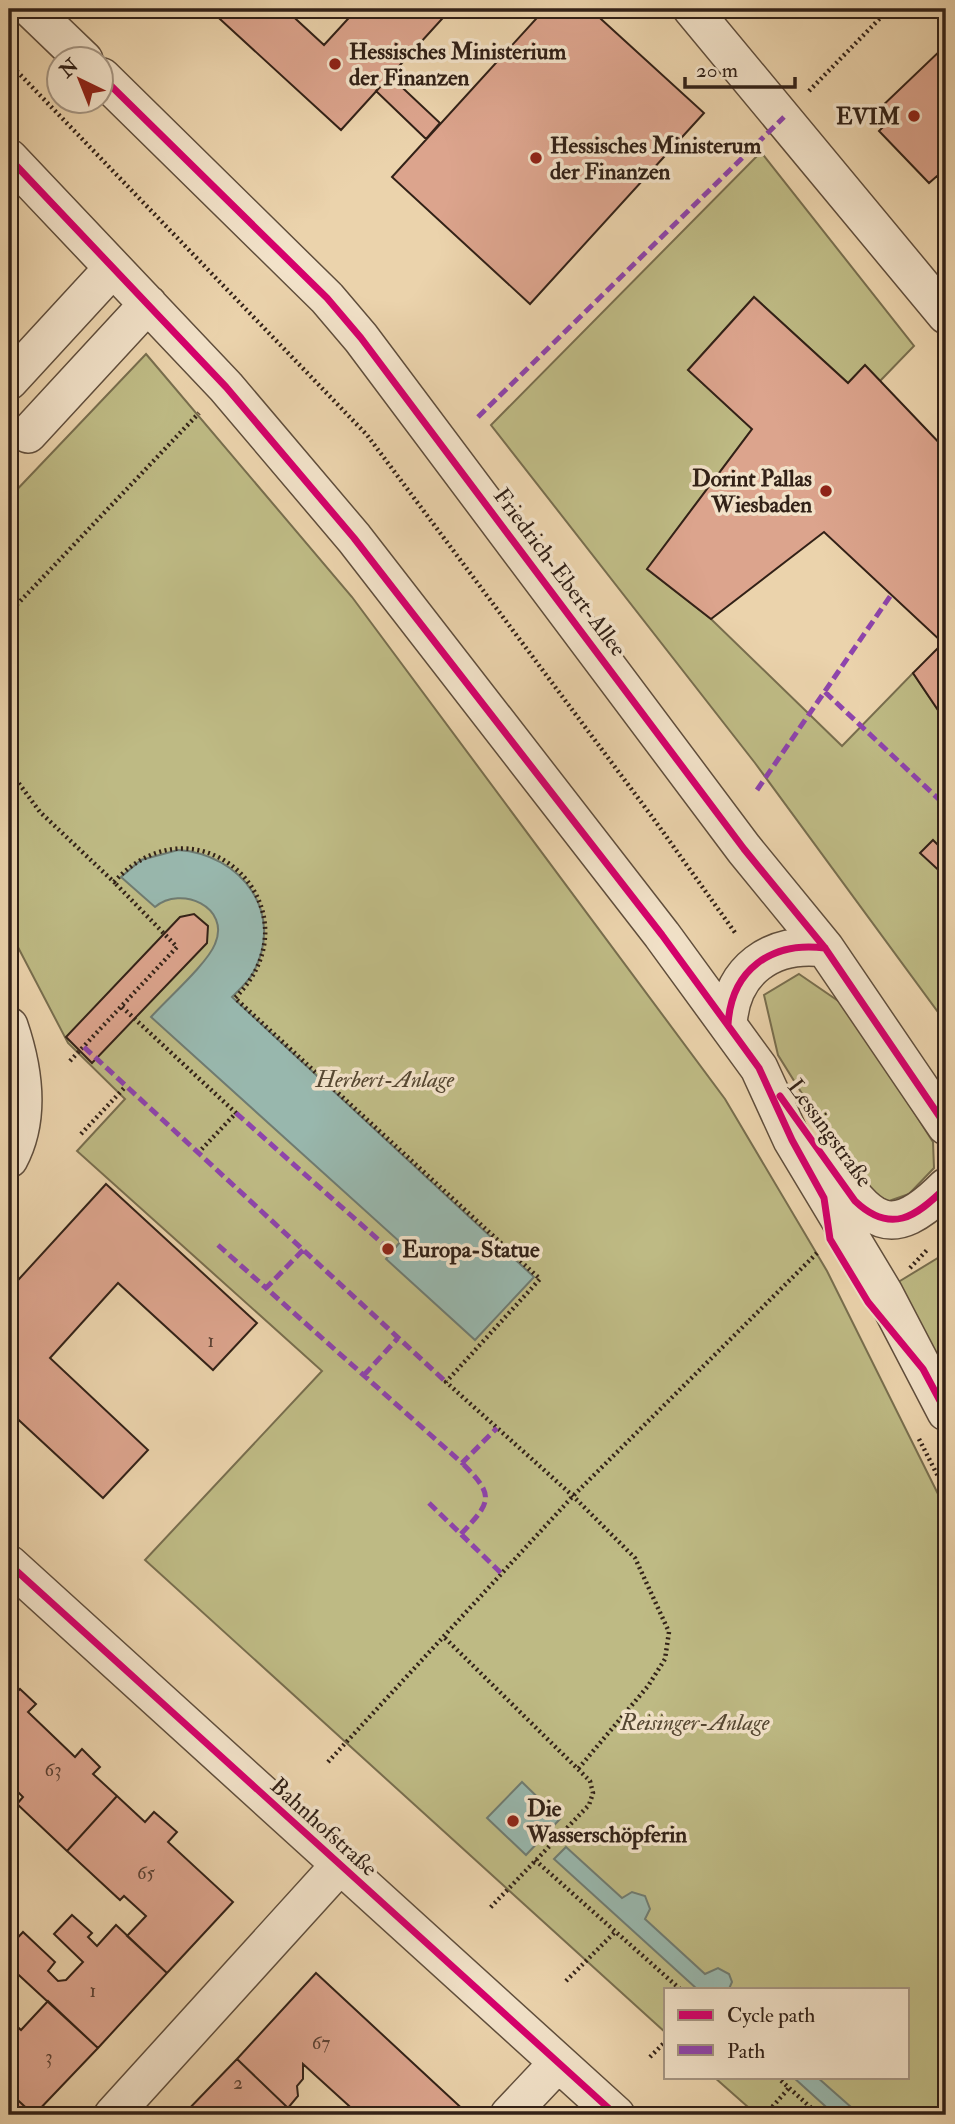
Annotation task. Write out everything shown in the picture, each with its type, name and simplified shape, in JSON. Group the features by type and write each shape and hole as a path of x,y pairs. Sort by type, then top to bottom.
{"street":[{"path":"31,9 69,46"},
{"path":"692,9 946,315"},
{"name":"Friedrich-Ebert-Allee","path":"116,91 327,298 352,328 744,849 825,948 946,1126"},
{"path":"9,158 226,387 354,538 662,935 759,1069 792,1140 884,1293 946,1412"},
{"path":"9,381 113,268"},
{"path":"28,434 148,304"},
{"path":"728,1025 729,1007 737,984 757,964 771,954 789,947 825,948"},
{"path":"9,1026 21,1072 24,1106 23,1127 9,1159"},
{"name":"Friedrich-Ebert-Allee","path":"898,1052 913,1064 946,1079"},
{"name":"Lessingstraße","path":"759,1069 855,1201 868,1213 882,1219 907,1218 946,1187"},
{"name":"Bahnhofstraße","path":"15,1582 339,1866 616,2115"},
{"path":"113,2115 339,1866"},
{"path":"509,2115 557,2064"}],"path":[{"path":"784,117 889,9"},
{"path":"9,63 367,435 653,818 757,964"},
{"path":"9,612 200,413"},
{"path":"9,770 40,812 177,947 70,1061"},
{"path":"114,882 130,864 147,855 185,848 222,858 249,882 263,910 265,942 256,973 236,998 540,1279 446,1382 573,1496 635,1558 669,1632 665,1659 648,1686 578,1769"},
{"path":"122,1007 236,1114 198,1153"},
{"path":"81,1134 126,1086"},
{"path":"328,1762 573,1496 821,1249"},
{"path":"445,1638 590,1781 593,1793 589,1805 489,1909"},
{"path":"535,1860 679,1988"},
{"path":"566,1981 615,1932"},
{"path":"650,2057 664,2042"},
{"path":"777,2078 819,2115"},
{"path":"765,2115 789,2088"}],"green space":[{"path":"761,152 914,346 880,381 865,366 848,383 754,297 688,370 752,429 647,569 711,619 842,746 913,673 946,722 946,1023 755,763 491,425"},
{"name":"Herbert-Anlage","path":"146,354 352,597 725,1099 827,1271 946,1510 946,2115 757,2115 715,2078 909,2078 909,1988 664,1988 664,2031 145,1560 322,1371 77,1151 125,1099 68,1043 9,930 9,498"},
{"path":"799,974 847,1007 933,1142 934,1168 909,1194 889,1201 862,1190 778,1055 764,995"},
{"path":"946,1253 946,1382 895,1284"}],"water":[{"path":"178,850 201,854 221,862 252,890 260,909 264,929 262,951 253,973 232,997 534,1277 475,1340 386,1259 400,1242 151,1017 204,961 215,944 218,931 210,910 201,903 178,898 155,907 121,877 141,860"},
{"path":"522,1782 560,1819 526,1855 487,1818"},
{"path":"566,1847 622,1898 632,1892 645,1896 650,1909 645,1919 705,1974 718,1968 729,1974 732,1982 729,1988 696,1988 554,1859"},
{"path":"794,2078 818,2078 860,2115 835,2115"}],"building":[{"name":"Hessisches Ministerium der Finanzen","path":"209,9 285,9 324,45 357,9 451,9 341,130"},
{"name":"Hessisches Ministerum der Finanzen","path":"545,9 590,9 704,113 530,304 392,177"},
{"name":"EVIM","path":"946,45 946,185 937,176 929,183 879,131 888,122 877,111"},
{"path":"390,76 440,123 426,139 376,91"},
{"name":"Dorint Pallas Wiesbaden","path":"754,297 848,383 865,365 946,450 946,722 913,673 943,643 824,532 711,619 647,569 752,429 688,370"},
{"path":"933,840 946,853 946,877 920,853"},
{"path":"194,914 208,926 207,943 92,1063 66,1037 180,917"},
{"path":"106,1184 257,1323 213,1370 118,1283 50,1358 148,1450 103,1498 9,1411 9,1290"},
{"path":"20,1689 36,1704 28,1712 75,1757 82,1749 100,1767 93,1774 117,1796 67,1851 17,1804 23,1797 9,1783 9,1693 13,1696"},
{"path":"117,1796 145,1822 154,1812 177,1832 168,1842 233,1902 167,1973 127,1936 146,1916 124,1896 120,1900 67,1851"},
{"path":"72,1915 92,1933 88,1937 97,1946 116,1925 167,1973 98,2048 9,1966 9,1947 23,1932 55,1962 48,1971 58,1981 66,1980 83,1962 54,1934"},
{"path":"316,1973 469,2115 359,2115 303,2064 303,2079 297,2086 298,2096 288,2108 237,2059"},
{"path":"48,2001 98,2048 34,2115 9,2092 9,2044 13,2040 9,2035 9,2019 21,2030"},
{"path":"237,2059 288,2108 280,2115 183,2115"},
{"path":"9,2092 34,2115 9,2115"}],"marked path":[{"path":"478,417 784,117"},
{"path":"757,790 891,595"},
{"path":"825,692 946,806"},
{"path":"84,1047 446,1382"},
{"path":"236,1113 382,1243"},
{"path":"218,1245 266,1288"},
{"path":"303,1250 266,1288 462,1463 497,1428"},
{"path":"364,1375 398,1338"},
{"path":"461,1534 479,1514 486,1498 480,1483 462,1463"},
{"path":"429,1503 502,1574"}],"cycle path":[{"path":"116,91 327,298 361,338 744,849 825,948 946,1126"},
{"path":"9,158 226,387 354,538 662,935 759,1068 792,1140 824,1198 830,1239 868,1302 923,1369 946,1412"},
{"path":"728,1025 737,989 757,963 787,949 825,948"},
{"path":"780,1096 855,1201 868,1211 880,1217 903,1218 924,1207 946,1187"},
{"path":"9,1564 616,2115"}],"place":[{"name":"Hessisches Ministerium der Finanzen","path":"335,64"},
{"name":"EVIM","path":"914,116"},
{"name":"Hessisches Ministerum der Finanzen","path":"536,158"},
{"name":"Dorint Pallas Wiesbaden","path":"826,491"},
{"name":"Europa-Statue","path":"388,1249"},
{"name":"Die Wasserschöpferin","path":"513,1821"}],"park label":[{"name":"Reisinger-Anlage","path":"695,1722"}]}
